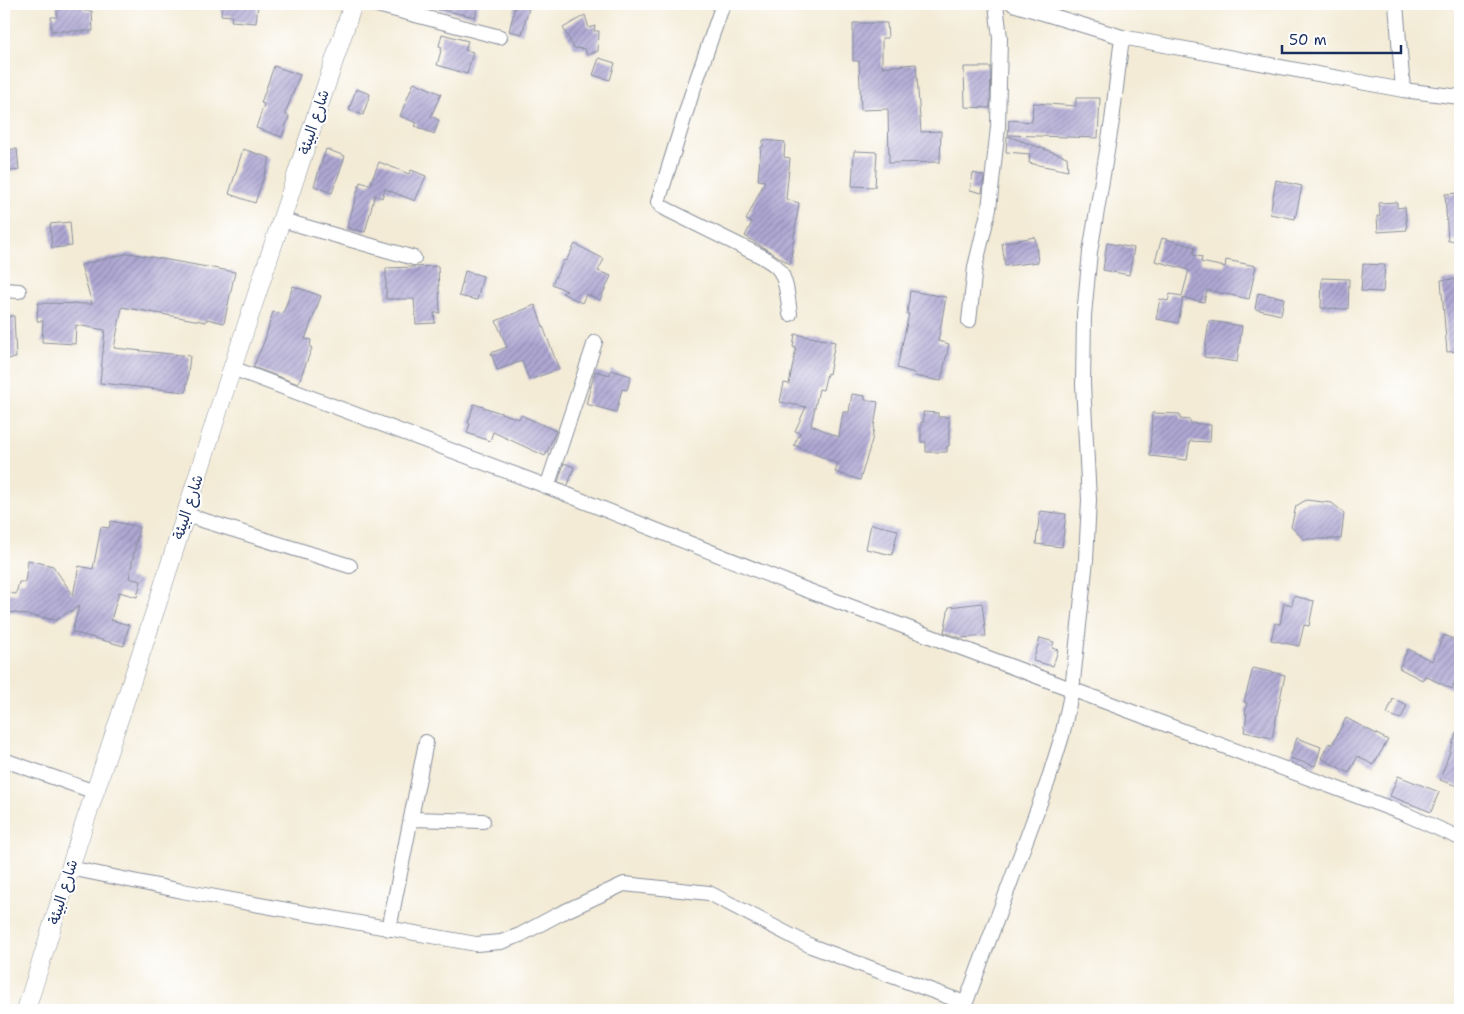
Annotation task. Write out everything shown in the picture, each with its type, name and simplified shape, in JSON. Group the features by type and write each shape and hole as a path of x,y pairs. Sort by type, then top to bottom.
{"street":[{"name":"شارع البيئة","path":"26,1010 232,368 353,4"},
{"path":"373,4 500,37"},
{"path":"723,4 685,114 658,202 668,210 774,264 780,270 783,277 790,314"},
{"path":"969,321 975,267 989,209 998,128 1000,38 996,4"},
{"path":"1013,4 1122,37 1403,90 1460,97"},
{"path":"1396,4 1403,90"},
{"path":"70,868 182,891 476,944 489,944 520,935 559,914 624,884 709,893 811,946 964,1006 1048,781 1062,736 1072,690 1086,560 1089,500 1083,384 1084,315 1090,252 1112,121 1122,37"},
{"path":"282,220 414,258"},
{"path":"4,290 19,291"},
{"path":"547,487 595,342"},
{"path":"232,368 547,487 804,589 1395,810 1460,838"},
{"path":"186,515 350,566"},
{"path":"389,928 426,742"},
{"path":"4,760 95,792"},
{"path":"412,819 483,821"}],"building":[{"path":"57,4 83,4 84,11 92,11 93,31 51,31 51,17 57,17"},
{"path":"222,4 258,4 256,23 231,21 232,16 221,15"},
{"path":"439,4 479,4 475,17 438,9"},
{"path":"516,4 530,4 522,34 509,31"},
{"path":"585,15 589,28 595,26 594,31 599,31 598,51 587,55 585,49 574,48 563,28"},
{"path":"853,23 887,23 888,38 882,38 882,67 916,64 921,132 941,131 940,162 889,163 888,109 861,110 859,61 853,61"},
{"path":"442,34 468,41 465,50 473,52 467,74 437,65 442,47 439,46"},
{"path":"599,58 615,63 610,80 593,75"},
{"path":"274,66 300,75 285,114 289,116 282,137 256,128 264,104 261,103"},
{"path":"964,67 991,67 990,108 965,107"},
{"path":"414,82 441,94 431,116 439,120 434,134 415,126 417,123 400,116"},
{"path":"356,89 370,94 363,115 349,110"},
{"path":"1076,98 1100,98 1098,138 1008,135 1009,120 1032,122 1033,103 1076,106"},
{"path":"1007,136 1067,157 1068,171 1029,163 1030,154 1006,152"},
{"path":"763,140 785,142 784,157 790,158 786,199 799,203 790,264 745,236 752,222 746,220 765,181 758,180"},
{"path":"17,149 19,170 4,172 4,150"},
{"path":"243,149 270,158 255,203 229,194"},
{"path":"326,149 345,156 332,193 314,186"},
{"path":"854,151 877,152 875,187 852,186"},
{"path":"379,162 409,174 411,170 426,176 415,201 385,189 382,198 375,195 365,232 347,228 360,182 370,185"},
{"path":"973,173 984,176 982,193 970,190"},
{"path":"1276,180 1302,186 1295,219 1270,214"},
{"path":"1460,193 1460,240 1448,241 1445,194"},
{"path":"1397,202 1397,208 1405,207 1407,230 1378,232 1377,216 1380,216 1379,203"},
{"path":"70,222 72,246 52,248 50,224"},
{"path":"1035,237 1038,262 1005,266 1002,243"},
{"path":"1162,238 1195,247 1193,255 1202,257 1201,262 1225,267 1226,260 1256,266 1249,299 1207,290 1204,302 1183,298 1178,323 1156,319 1160,299 1168,301 1170,294 1182,296 1189,270 1155,261"},
{"path":"1107,243 1134,248 1129,275 1103,270"},
{"path":"575,244 604,259 598,271 611,276 600,300 586,294 582,303 562,293 567,291 552,284 564,260 566,261"},
{"path":"129,253 235,272 224,323 207,319 206,322 122,307 114,348 190,356 186,392 100,383 105,330 76,325 75,344 42,342 43,321 37,321 38,303 92,304 81,265"},
{"path":"1363,264 1385,265 1383,292 1361,291"},
{"path":"438,266 440,313 434,313 435,323 416,324 414,299 386,299 386,268"},
{"path":"465,271 483,276 477,300 459,296"},
{"path":"1322,278 1349,279 1348,309 1321,308"},
{"path":"1460,279 1460,351 1447,352 1441,280"},
{"path":"293,286 321,296 305,339 311,340 310,347 312,348 298,384 253,367 264,342 273,312 283,314"},
{"path":"910,291 946,297 938,341 949,344 941,381 914,376 915,373 897,368 909,314 907,314"},
{"path":"1258,293 1284,298 1281,315 1255,309"},
{"path":"535,305 559,369 529,380 522,361 497,370 491,353 507,347 496,321"},
{"path":"4,316 14,316 16,358 4,359"},
{"path":"1209,321 1242,326 1237,362 1204,357"},
{"path":"795,334 835,342 829,374 827,373 823,390 819,389 811,425 839,437 843,412 849,412 852,394 865,396 865,400 878,402 872,440 860,480 835,472 838,464 794,445 800,433 795,431 806,407 780,402 784,383 789,384 796,348 793,347"},
{"path":"611,370 631,376 627,390 622,389 616,412 586,404 595,371 610,375"},
{"path":"474,404 519,419 521,415 556,431 545,456 493,432 490,441 467,433"},
{"path":"923,412 938,413 938,417 949,417 949,446 947,446 947,452 926,452 926,442 921,442 921,422 924,422"},
{"path":"1152,413 1180,414 1180,419 1190,420 1190,423 1211,425 1210,442 1190,441 1187,460 1150,456"},
{"path":"564,463 574,467 568,485 558,482"},
{"path":"1306,500 1332,503 1344,513 1341,539 1304,539 1291,527 1296,506"},
{"path":"1040,511 1066,514 1062,547 1036,544"},
{"path":"111,521 139,527 129,578 141,581 137,597 119,592 111,620 129,625 124,646 72,632 79,606 56,620 4,611 8,593 16,594 19,582 25,582 28,560 53,566 73,595 79,566 93,569 101,527 109,528"},
{"path":"871,524 898,530 892,555 866,549"},
{"path":"1294,596 1314,601 1309,626 1304,625 1299,646 1271,640 1275,623 1280,624 1284,603 1292,605"},
{"path":"982,603 986,636 961,638 944,632 949,607"},
{"path":"1444,635 1460,642 1460,672 1452,689 1425,676 1422,680 1399,668 1408,649 1432,661"},
{"path":"1040,638 1054,642 1052,648 1058,650 1053,666 1033,661"},
{"path":"1253,668 1285,675 1272,738 1244,732 1247,703 1244,702"},
{"path":"1393,699 1407,705 1401,719 1387,714"},
{"path":"1346,718 1388,740 1373,765 1358,756 1349,773 1321,758 1329,743 1332,745"},
{"path":"1458,728 1460,729 1460,787 1440,780"},
{"path":"1297,738 1321,747 1315,766 1290,758"},
{"path":"1398,776 1439,792 1431,812 1390,796"}]}
